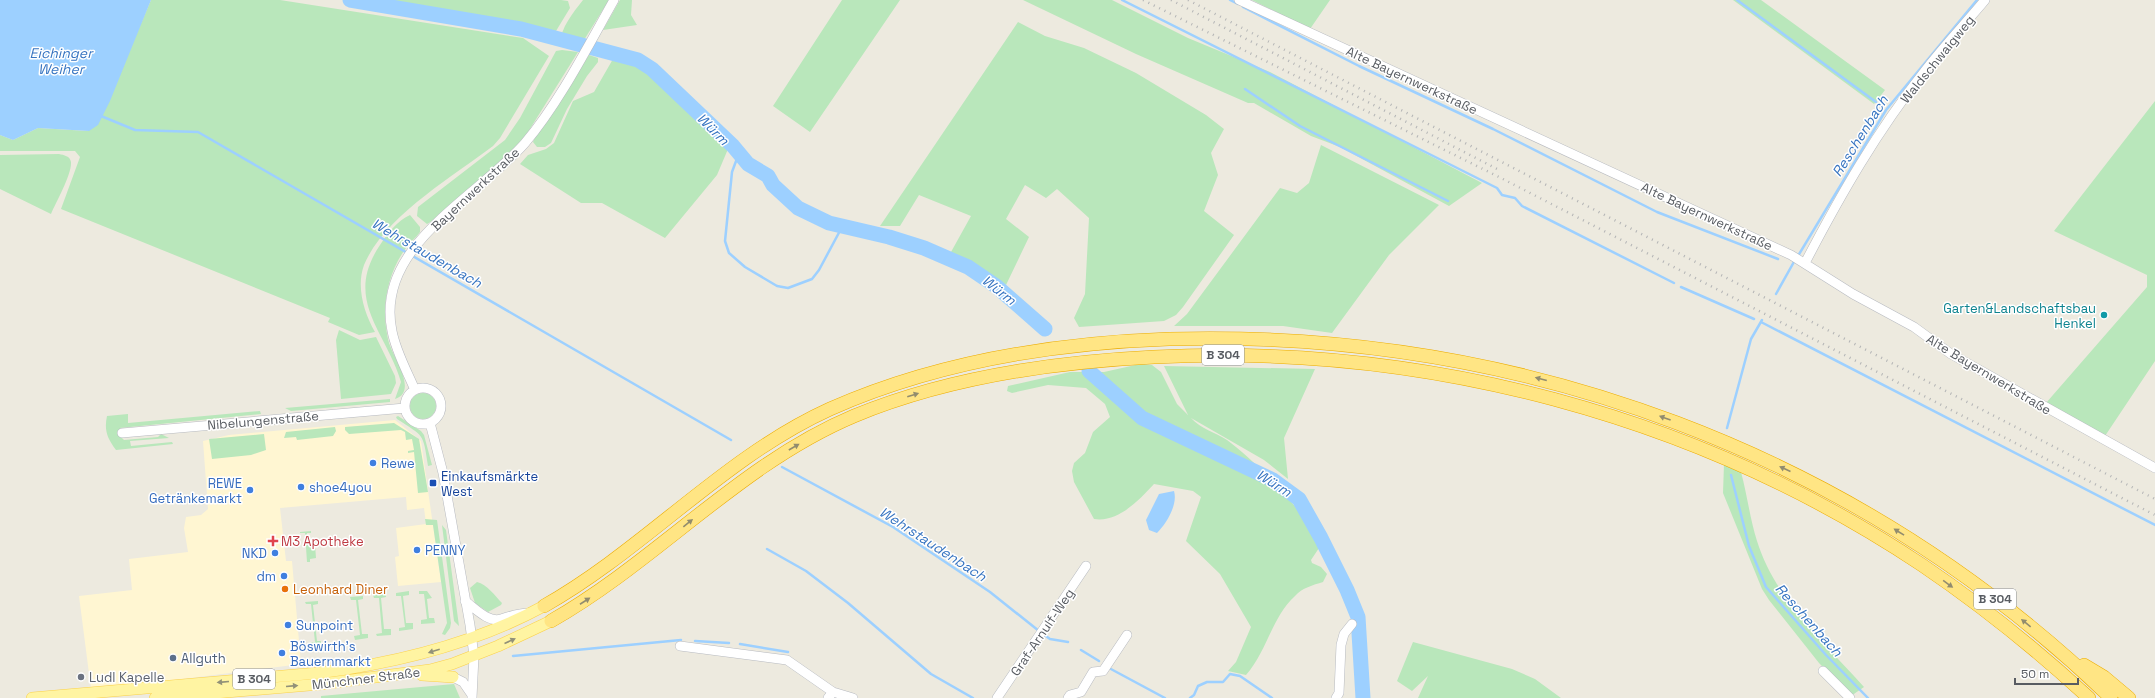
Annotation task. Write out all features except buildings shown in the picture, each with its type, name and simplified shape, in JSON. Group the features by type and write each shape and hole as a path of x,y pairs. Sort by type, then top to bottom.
{"highway":[{"name":"B 304","path":"544,606 588,579 714,482 783,434 831,409 880,389 944,370 1011,356 1110,341 1204,338 1296,340 1399,350 1508,370 1615,400 1706,433 1802,477 1897,531 1975,583 2057,648 2111,698"},
{"name":"B 304","path":"552,621 621,576 763,466 815,435 855,416 916,394 1019,371 1109,360 1229,354 1320,358 1385,365 1450,375 1504,386 1609,414 1700,448 1796,491 1889,544 1964,595 2046,660 2089,698"},
{"path":"2057,648 2104,677 2129,698"},
{"path":"2046,660 2055,678 2075,698"}],"main road":[{"name":"B 304","path":"472,639 544,606"},
{"name":"B 304","path":"474,656 552,621"},
{"name":"Münchner Straße","path":"156,698 308,680 430,652 472,639"},
{"name":"Münchner Straße","path":"32,698 135,694 404,674 444,666 474,656"},
{"path":"404,674 453,678"}],"street":[{"name":"Bayernwerkstraße","path":"415,390 395,342 390,317 394,283 405,259 415,246 520,148 541,123 614,0"},
{"name":"Alte Bayernwerkstraße","path":"1239,0 1791,255 1853,294 1914,327 1951,354 2155,468"},
{"name":"Waldschwaigweg","path":"1802,261 1851,177 1890,118 1924,72 1985,0"},
{"path":"425,388 430,390 439,398 441,403 439,414 430,423 424,424 413,421 408,417 405,408 406,399 415,390 425,388"},
{"name":"Nibelungenstraße","path":"122,433 405,408"},
{"path":"430,423 443,473 472,639 474,656 472,696"},
{"name":"Graf-Arnulf-Weg","path":"997,698 1086,566"},
{"path":"465,601 491,619 499,620 518,613 530,613"},
{"path":"1336,698 1339,693 1341,645 1344,634 1352,624"},
{"path":"1068,698 1070,695 1081,692 1093,672 1103,671 1127,634"},
{"path":"680,646 787,660 831,695 853,698"},
{"path":"1823,671 1850,698"},
{"path":"453,678 463,682 472,696"}],"shaded area":[{"path":"395,420 421,441 441,582 398,586 395,557 399,556 396,528 426,524 424,508 407,510 406,497 280,508 286,561 292,561 301,664 91,689 79,596 132,590 129,559 188,552 184,528 186,517 201,515 208,509 203,441 229,435"}],"green space":[{"path":"151,0 280,0 523,38 549,56 500,138 493,146 439,185 403,214 374,247 364,265 361,291 362,300 375,332 359,335 328,322 330,318 61,209 80,157 75,151 0,151 0,135 13,140 38,128 88,131 133,42"},
{"path":"389,0 561,0 568,1 570,8 556,31"},
{"path":"583,0 609,0 579,48 559,45 565,26 571,15"},
{"path":"620,0 632,0 631,15 637,25 603,30"},
{"path":"842,0 900,0 810,132 773,106"},
{"path":"1023,0 1112,0 1188,38 1270,72 1482,183 1449,206 1340,147 1311,136 1254,103 1248,103 1136,54"},
{"path":"1252,0 1330,0 1310,29"},
{"path":"1733,0 1761,0 1885,90 1874,104"},
{"path":"1018,22 1045,36 1084,48 1136,73 1206,115 1224,129 1211,153 1218,175 1204,211 1234,235 1176,315 1164,321 1079,327 1074,318 1085,294 1089,218 1057,189 1046,198 1025,185 1006,219 1029,237 1006,285 951,252 971,216 919,195 900,226 880,226"},
{"path":"562,50 578,52 528,132 513,150 439,217 427,224 417,216 418,207 505,140 520,118 556,51"},
{"path":"589,55 598,58 598,62 587,76 567,109 551,143 545,147 537,147 533,142 535,137"},
{"path":"613,59 637,65 659,82 728,149 717,175 665,238 602,203 581,203 520,164 528,155 546,149 554,143 573,101 594,92"},
{"path":"2155,101 2155,361 2105,436 2046,403 2147,287 2147,275 2054,231"},
{"path":"1321,145 1439,205 1389,255 1332,333 1283,326 1174,326 1187,314 1280,188 1297,193 1309,183"},
{"path":"59,154 69,158 71,167 51,214 0,189 0,155"},
{"path":"410,215 420,227 420,232 400,256 388,286 385,307 388,341 405,383 404,390 401,395 395,399 401,382 371,315 366,299 366,282 370,265 380,245 397,224"},
{"path":"339,330 360,340 376,337 395,376 396,383 391,394 341,399 336,340"},
{"path":"1140,364 1152,365 1161,372 1177,404 1188,415 1164,366 1315,369 1284,438 1288,479 1264,460 1191,418 1199,425 1227,440 1238,449 1266,475 1294,505 1314,535 1319,548 1311,560 1312,563 1321,567 1327,574 1323,582 1301,591 1287,604 1253,666 1246,675 1228,671 1236,662 1251,627 1220,574 1186,541 1201,497 1193,491 1154,484 1142,497 1120,514 1103,519 1094,519 1074,482 1072,471 1074,463 1085,453 1093,432 1110,417 1105,404 1086,388 1048,385 1012,393 1007,391 1008,386 1070,372 1104,372"},
{"path":"423,393 432,397 436,406 432,415 423,419 414,415 410,406 414,397"},
{"path":"390,399 390,402 291,411 285,408"},
{"path":"260,411 261,414 120,428 121,437 124,440 158,437 161,434 169,438 130,441 131,446 172,442 173,444 116,450 108,438 106,430 107,416 128,414 128,423"},
{"path":"398,416 421,431 424,435 432,465 428,466 425,447 421,436 397,419 396,417"},
{"path":"394,423 419,439 428,492 418,493 414,452 408,453 408,451 414,450 412,439 406,440 405,432 401,430 349,434 345,430 345,427"},
{"path":"335,427 336,431 333,436 297,440 296,437 284,438 286,432"},
{"path":"264,434 266,450 251,455 212,459 209,439"},
{"path":"1724,464 1741,472 1757,541 1765,562 1776,582 1802,619 1864,687 1851,696 1819,663 1762,589 1723,493"},
{"path":"425,519 437,520 451,623 450,628 445,635 442,634 447,623 433,525 426,525"},
{"path":"442,525 446,530 459,626 454,621"},
{"path":"311,531 311,533 307,533 308,546 315,545 316,558 310,559 310,562 307,562 305,533 300,532"},
{"path":"477,582 481,583 491,591 502,603 501,605 488,612 475,603 470,588"},
{"path":"409,591 409,595 403,596 406,623 413,623 413,629 399,631 399,628 405,627 401,596 396,596 396,593"},
{"path":"419,591 427,591 432,598 427,599 429,618 434,618 435,623 421,624 421,620 427,619 424,594 419,594"},
{"path":"386,594 386,597 381,598 384,629 391,629 391,635 377,636 376,634 382,633 379,598 374,598 373,595"},
{"path":"363,596 363,599 358,600 362,634 368,634 368,638 355,640 354,636 360,635 356,600 351,600 350,597"},
{"path":"318,601 318,604 313,605 317,641 321,641 321,644 309,645 309,643 315,642 311,604 306,604 305,602"},
{"path":"1413,642 1512,669 1535,679 1561,698 1418,698 1428,676 1412,691 1397,681"},
{"path":"454,684 460,698 321,698 321,696"}],"water":[{"name":"Eichinger Weiher","path":"0,0 151,0 110,101 98,125 89,131 38,128 13,140 0,135"},
{"path":"1174,491 1175,496 1173,507 1164,524 1157,533 1149,530 1146,520 1159,494"}],"waterway":[{"name":"Würm","path":"350,0 521,29 638,60 652,69 733,146 748,164 768,176 773,185 798,208 829,223 889,237 924,248 968,267 996,286 1045,329"},
{"path":"1122,0 1497,188 1502,195 1515,198 1522,206 1674,283"},
{"path":"1230,0 1238,4"},
{"path":"1737,0 1876,102"},
{"name":"Reschenbach","path":"1798,256 1886,110 1977,0"},
{"path":"1243,7 1359,66 1493,129 1657,212 1778,259"},
{"path":"1245,89 1300,126 1448,201"},
{"name":"Wehrstaudenbach","path":"101,116 135,130 198,132 731,440"},
{"path":"739,153 732,172 725,241 729,253 745,267 777,286 788,288 812,279 819,270 842,227"},
{"name":"Reschenbach","path":"1776,294 1795,260"},
{"path":"1681,287 1754,319"},
{"name":"Reschenbach","path":"1727,428 1751,339 1762,320"},
{"path":"1761,322 2155,525"},
{"name":"Würm","path":"1089,371 1142,418 1273,480 1299,499 1321,538 1347,590 1358,617 1363,698"},
{"name":"Wehrstaudenbach","path":"782,467 893,527 990,592 1039,631"},
{"name":"Reschenbach","path":"1731,475 1749,546 1766,587 1826,655 1868,698"},
{"path":"767,549 806,571 848,603 931,674 973,698"},
{"name":"Wehrstaudenbach","path":"1043,634 1050,639 1068,642"},
{"path":"513,656 681,640"},
{"path":"695,641 729,643"},
{"path":"740,644 788,652"},
{"name":"Wehrstaudenbach","path":"1081,650 1099,661"},
{"path":"1109,668 1165,698"},
{"path":"1190,698 1194,695 1198,686 1207,682 1223,682 1230,674 1240,676 1272,698"}],"railway":[{"path":"1143,0 1501,178 2155,515"},
{"path":"1171,0 1501,171"},
{"path":"1188,0 2155,499"}],"place":[{"name":"Garten&Landschaftsbau Henkel","path":"2104,315"},
{"name":"Rewe","path":"373,463"},
{"name":"Einkaufsmärkte West","path":"433,483"},
{"name":"shoe4you","path":"301,487"},
{"name":"REWE Getränkemarkt","path":"250,490"},
{"name":"M3 Apotheke","path":"273,541"},
{"name":"PENNY","path":"417,550"},
{"name":"NKD","path":"275,553"},
{"name":"dm","path":"284,576"},
{"name":"Leonhard Diner","path":"285,589"},
{"name":"Sunpoint","path":"288,625"},
{"name":"Böswirth's Bauernmarkt","path":"282,653"},
{"name":"Allguth","path":"173,658"},
{"name":"Ludl Kapelle","path":"81,677"}]}
